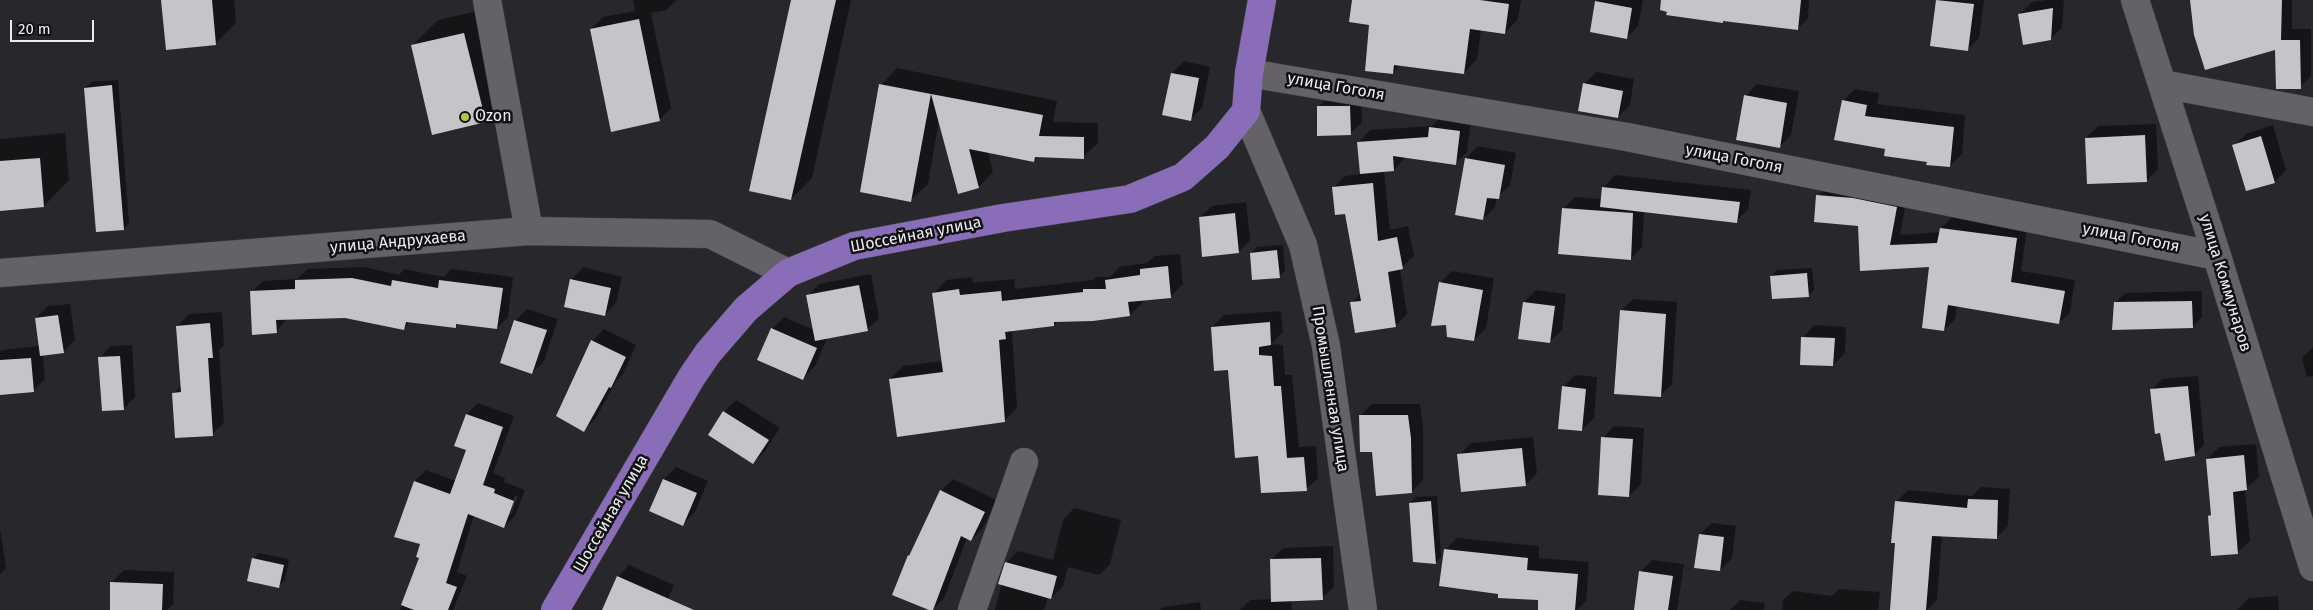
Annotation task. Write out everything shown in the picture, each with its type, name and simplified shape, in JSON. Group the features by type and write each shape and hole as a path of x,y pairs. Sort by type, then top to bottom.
{"main road":[{"name":"Промышленная улица","path":"1246,111 1249,72 1262,0"},
{"name":"Шоссейная улица","path":"555,610 690,378 708,353 746,309 788,273 854,246 1004,218 1130,199 1183,177 1217,147 1246,111"}],"street":[{"path":"487,0 529,231"},
{"name":"улица Коммунаров","path":"2135,0 2306,526 2313,567"},
{"name":"улица Гоголя","path":"1249,72 1627,137 2217,256"},
{"path":"2162,84 2313,112"},
{"name":"Промышленная улица","path":"1246,111 1303,246 1326,346 1363,610"},
{"name":"улица Андрухаева","path":"0,273 529,231 710,234 788,273"},
{"path":"972,610 1024,462"}],"building":[{"path":"161,0 212,0 216,45 166,50"},
{"path":"791,0 836,0 791,200 749,191"},
{"path":"1352,0 1480,0 1509,4 1505,34 1470,29 1464,74 1394,65 1393,74 1365,71 1369,25 1349,22"},
{"path":"1661,0 1801,0 1798,30 1723,21 1723,23 1666,15 1667,12 1660,10"},
{"path":"1936,0 1974,4 1968,51 1930,46"},
{"path":"2190,0 2282,0 2281,40 2300,40 2301,89 2276,89 2275,50 2205,70 2194,35"},
{"path":"1595,1 1632,8 1627,39 1590,32"},
{"path":"2053,8 2051,40 2023,45 2018,14"},
{"path":"639,19 660,121 611,132 590,29"},
{"path":"464,33 486,122 432,135 411,45"},
{"path":"1171,73 1199,78 1191,121 1162,115"},
{"path":"1583,83 1623,91 1618,118 1578,111"},
{"path":"879,84 931,94 911,202 860,192"},
{"path":"112,85 124,230 96,232 84,88"},
{"path":"931,94 1043,115 1039,136 1084,137 1084,159 1035,157 1034,162 969,149 979,188 958,194"},
{"path":"1744,95 1787,103 1780,148 1736,140"},
{"path":"1842,100 1867,105 1865,116 1954,127 1950,167 1926,165 1927,162 1884,156 1885,149 1834,140"},
{"path":"1317,106 1350,106 1351,135 1317,136"},
{"path":"1429,127 1460,131 1456,165 1393,156 1394,171 1360,174 1357,142 1428,137"},
{"path":"2145,135 2147,182 2087,184 2085,138"},
{"path":"2261,136 2275,183 2246,191 2232,145"},
{"path":"40,158 44,207 0,211 0,161"},
{"path":"1465,158 1505,165 1499,199 1487,198 1483,220 1455,215"},
{"path":"1373,183 1378,241 1397,237 1403,269 1388,272 1396,327 1355,333 1350,302 1361,301 1345,214 1335,215 1332,187"},
{"path":"1602,187 1740,202 1737,223 1600,207"},
{"path":"1816,195 1853,198 1897,207 1890,245 1937,243 1940,228 2017,238 2011,282 2065,291 2059,324 1948,305 1944,331 1922,328 1929,267 1860,271 1858,226 1814,222"},
{"path":"1562,208 1633,213 1631,260 1558,254"},
{"path":"1235,213 1239,253 1202,257 1199,217"},
{"path":"1277,250 1280,278 1252,280 1250,253"},
{"path":"1168,266 1171,298 1128,302 1130,316 1093,321 1054,322 1054,326 1005,332 1006,339 999,340 1005,422 897,437 889,379 943,372 932,293 959,289 960,295 1001,291 1002,301 1083,292 1083,289 1106,289 1105,280 1140,275 1140,269"},
{"path":"1807,273 1809,297 1772,299 1770,276"},
{"path":"352,278 391,286 392,280 438,288 439,280 503,288 497,329 456,324 456,328 406,322 404,330 345,318 276,320 277,333 252,335 250,291 295,289 295,280"},
{"path":"570,279 611,288 605,316 564,307"},
{"path":"1439,282 1483,290 1474,341 1447,337 1446,325 1431,326"},
{"path":"859,285 868,331 815,341 806,295"},
{"path":"2192,301 2193,328 2112,330 2114,302"},
{"path":"1523,302 1555,306 1550,343 1518,339"},
{"path":"1620,310 1666,314 1661,397 1614,394"},
{"path":"58,315 64,353 40,356 35,318"},
{"path":"514,320 547,330 532,374 500,363"},
{"path":"1270,322 1271,345 1259,347 1259,355 1272,356 1274,386 1281,386 1287,458 1304,457 1307,491 1261,493 1258,456 1235,458 1228,370 1214,371 1211,327"},
{"path":"210,323 213,358 208,358 213,436 175,438 172,393 181,392 176,326"},
{"path":"771,328 817,348 803,380 757,360"},
{"path":"1801,337 1835,338 1833,366 1800,365"},
{"path":"591,340 626,357 611,388 609,387 584,432 556,416"},
{"path":"120,356 124,410 102,411 98,357"},
{"path":"31,358 34,392 0,395 0,360"},
{"path":"1562,386 1586,389 1582,431 1558,429"},
{"path":"2188,386 2195,456 2165,461 2160,433 2155,434 2150,389"},
{"path":"723,411 769,440 753,464 708,435"},
{"path":"466,414 503,427 483,485 495,489 494,493 514,501 504,528 468,514 446,583 457,587 448,610 414,610 401,605 419,558 416,557 420,544 394,537 414,481 450,494 466,450 454,446"},
{"path":"1359,415 1408,415 1411,438 1412,493 1376,496 1372,452 1360,452"},
{"path":"1601,437 1633,439 1629,497 1598,495"},
{"path":"1522,448 1526,486 1461,492 1457,454"},
{"path":"2244,455 2247,490 2233,492 2238,554 2211,556 2208,516 2211,515 2206,459"},
{"path":"663,479 697,493 683,526 649,511"},
{"path":"940,490 985,512 971,541 961,536 933,610 929,610 892,595 908,555"},
{"path":"1968,499 1998,500 1997,539 1932,536 1926,610 1890,610 1895,543 1891,543 1895,501 1967,508"},
{"path":"1431,501 1436,564 1413,562 1409,503"},
{"path":"1699,534 1724,537 1720,571 1694,568"},
{"path":"1444,549 1528,558 1527,570 1578,574 1575,610 1538,610 1538,600 1498,598 1498,594 1439,586"},
{"path":"252,558 284,565 279,588 247,581"},
{"path":"1321,558 1323,600 1271,602 1270,559"},
{"path":"1005,562 1057,576 1051,599 998,584"},
{"path":"1639,571 1673,576 1668,610 1634,610"},
{"path":"617,576 694,610 602,610"},
{"path":"110,582 163,584 162,610 110,610"}],"place":[{"name":"Ozon","path":"465,117"}]}
